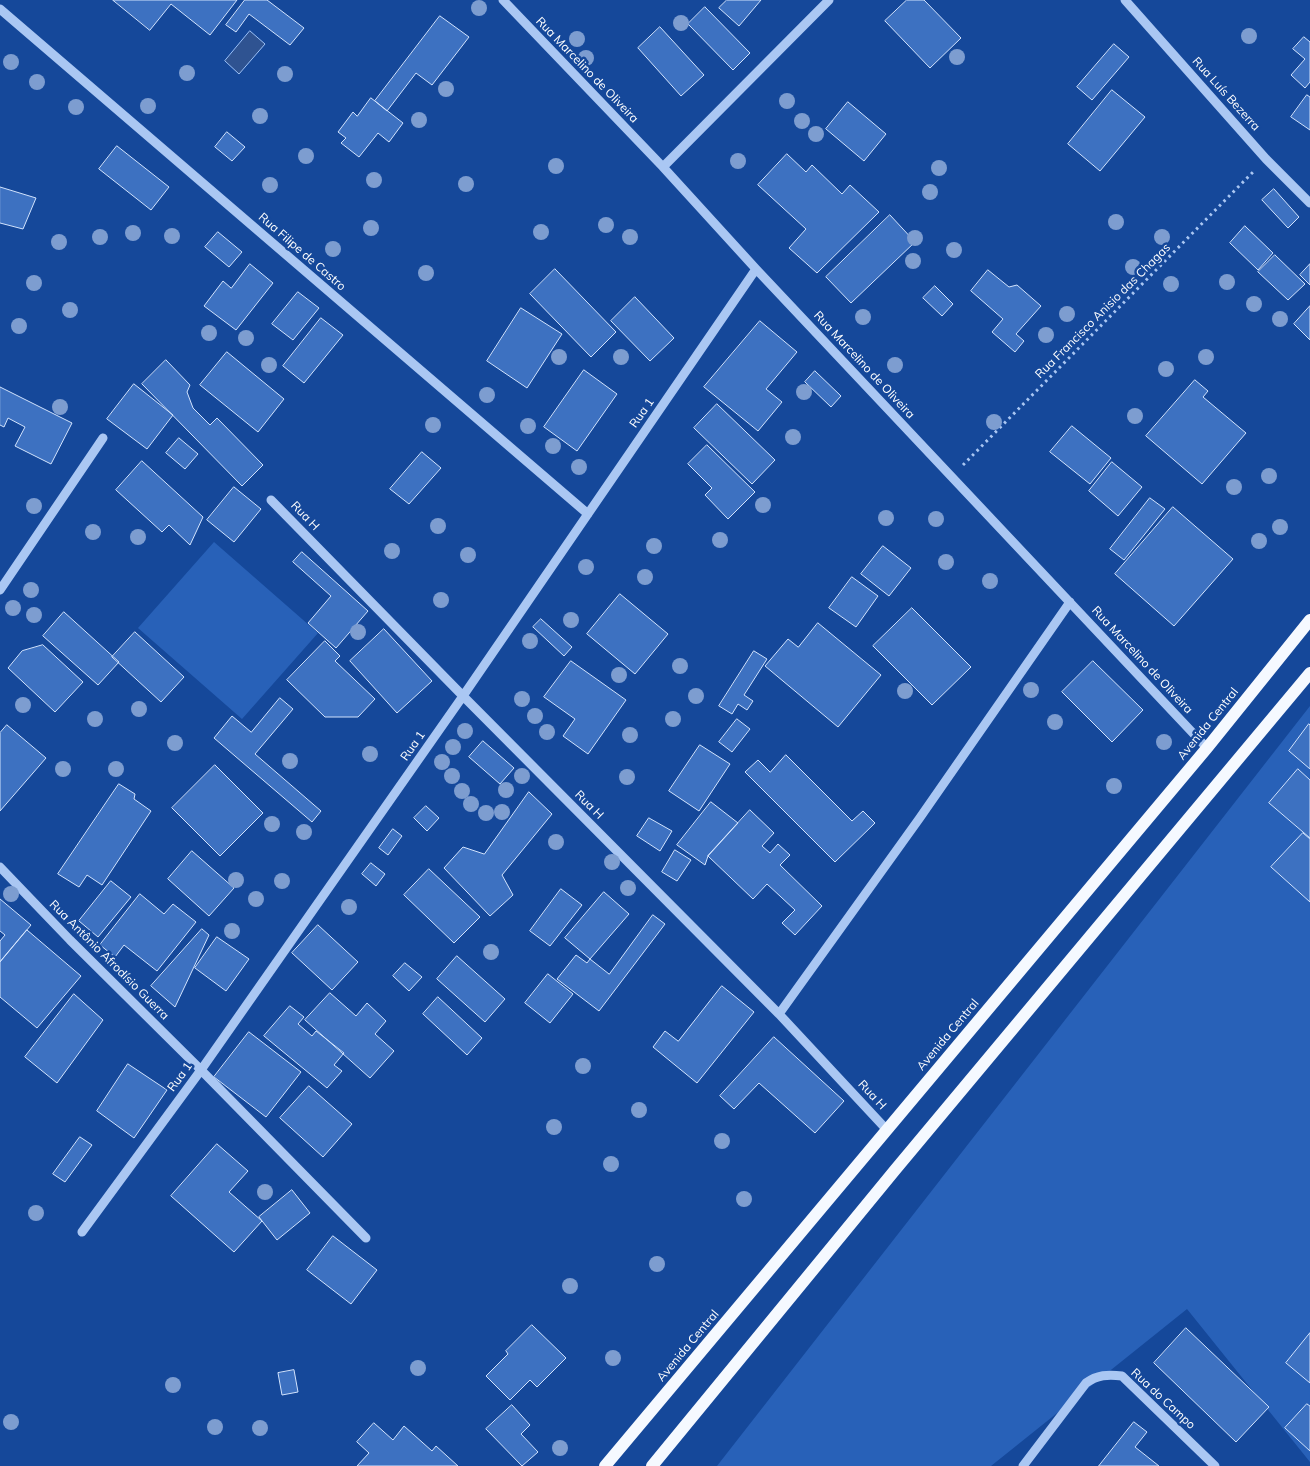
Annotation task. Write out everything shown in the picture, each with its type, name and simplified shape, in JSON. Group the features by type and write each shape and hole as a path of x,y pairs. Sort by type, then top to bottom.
{"main road":[{"name":"Avenida Central","path":"605,1466 1207,748 1310,620"},
{"path":"652,1466 901,1162 1310,673"}],"street":[{"name":"Rua Marcelino de Oliveira","path":"503,0 1207,748"},
{"path":"663,168 829,0"},
{"name":"Rua Luís Bezerra","path":"1125,0 1266,158 1310,203"},
{"name":"Rua Filipe de Castro","path":"0,9 588,514"},
{"name":"Rua 1","path":"82,1232 201,1070 463,696 756,269"},
{"path":"0,590 103,438"},
{"name":"Rua H","path":"271,500 780,1014 887,1130"},
{"path":"780,1014 1070,602"},
{"name":"Rua Antônio Afrodísio Guerra","path":"0,867 366,1238"},
{"name":"Rua do Campo","path":"1023,1466 1086,1383 1099,1376 1114,1375 1122,1376 1215,1466"}],"path":[{"name":"Rua Francisco Anisio das Chagas","path":"952,476 1266,158"}],"shaded area":[{"path":"250,31 265,44 239,74 225,61"},
{"path":"214,542 318,633 242,719 138,628"},
{"path":"1310,706 1310,1462 1187,1309 991,1466 717,1466"}],"building":[{"path":"113,0 237,0 210,35 171,4 150,30"},
{"path":"245,0 267,0 304,28 290,45 249,14 236,32 226,25"},
{"path":"727,0 761,0 739,26 719,8"},
{"path":"907,0 924,0 961,38 930,68 885,21"},
{"path":"705,7 750,53 733,70 688,24"},
{"path":"440,16 469,37 432,85 416,73 387,111 375,101"},
{"path":"660,27 704,75 681,96 638,48"},
{"path":"1304,37 1310,42 1310,82 1305,88 1291,75 1305,59 1293,49"},
{"path":"1114,44 1129,57 1092,100 1077,87"},
{"path":"1112,90 1145,117 1100,171 1068,144"},
{"path":"1307,95 1310,97 1310,130 1291,117"},
{"path":"371,98 403,123 389,142 378,133 359,157 341,143 346,138 338,132 353,112 357,116"},
{"path":"848,102 886,134 864,161 826,129"},
{"path":"227,132 245,147 232,161 215,147"},
{"path":"117,146 169,187 151,210 99,169"},
{"path":"787,154 806,172 812,165 842,194 850,185 879,212 817,273 789,248 806,229 758,185"},
{"path":"0,187 36,198 23,229 0,223"},
{"path":"1274,189 1299,217 1288,228 1262,200"},
{"path":"890,215 915,242 851,303 826,277"},
{"path":"1245,226 1273,253 1258,270 1230,243"},
{"path":"218,232 242,252 229,267 205,247"},
{"path":"1275,255 1305,284 1288,300 1258,272"},
{"path":"250,264 273,283 236,330 204,306 223,281 231,288"},
{"path":"1310,264 1310,285 1300,275"},
{"path":"555,269 616,332 591,357 530,294"},
{"path":"988,270 1009,287 1017,285 1041,306 1016,334 1024,341 1015,352 992,332 1003,319 971,291"},
{"path":"935,286 953,304 942,316 923,298"},
{"path":"298,292 319,308 293,340 272,324"},
{"path":"635,297 674,338 650,361 611,321"},
{"path":"1310,306 1310,340 1294,324"},
{"path":"521,308 562,334 527,388 487,361"},
{"path":"321,318 343,335 304,383 283,366"},
{"path":"760,321 797,352 766,389 782,402 758,431 704,387"},
{"path":"227,352 284,399 258,432 200,385"},
{"path":"166,360 190,385 187,392 193,408 210,425 217,418 263,465 242,486 142,384"},
{"path":"584,370 617,394 577,451 544,427"},
{"path":"815,371 841,396 831,407 805,382"},
{"path":"1195,380 1208,391 1203,397 1246,433 1202,484 1146,436"},
{"path":"134,384 173,415 147,449 107,419"},
{"path":"0,387 72,423 51,464 15,446 25,427 8,418 4,427 0,425"},
{"path":"717,404 775,460 752,484 694,428"},
{"path":"1072,426 1111,458 1090,484 1050,452"},
{"path":"179,438 198,454 185,469 166,453"},
{"path":"707,445 755,492 728,519 705,495 712,488 688,464"},
{"path":"422,452 441,468 409,504 390,489"},
{"path":"142,461 203,517 190,545 169,525 162,532 116,490"},
{"path":"1112,462 1142,487 1118,516 1089,491"},
{"path":"234,487 261,509 234,542 207,520"},
{"path":"1150,498 1165,509 1124,560 1110,549"},
{"path":"1173,507 1233,559 1174,626 1115,574"},
{"path":"883,546 911,568 889,596 861,574"},
{"path":"302,552 368,611 336,648 308,623 331,596 293,562"},
{"path":"852,577 878,596 856,627 829,608"},
{"path":"620,594 668,634 635,674 587,634"},
{"path":"912,608 971,667 932,705 873,646"},
{"path":"64,612 119,662 98,685 43,636"},
{"path":"541,619 572,647 564,656 533,627"},
{"path":"818,623 881,675 838,727 765,666 788,639 798,647"},
{"path":"384,629 432,681 397,713 350,661"},
{"path":"135,632 184,677 161,702 112,657"},
{"path":"325,641 340,656 335,661 375,699 358,717 325,717 287,680"},
{"path":"43,645 83,682 55,712 8,668 22,651"},
{"path":"754,651 767,659 744,695 753,701 747,710 738,704 732,714 719,706"},
{"path":"571,661 626,700 588,754 563,736 575,719 544,697"},
{"path":"1093,661 1143,710 1112,742 1062,692"},
{"path":"280,698 293,709 255,754 321,811 312,822 214,738 232,716 251,732"},
{"path":"737,719 750,729 732,752 719,742"},
{"path":"7,725 46,758 0,811 0,733"},
{"path":"1310,725 1310,769 1289,751"},
{"path":"483,741 514,768 500,784 469,757"},
{"path":"700,745 730,764 699,811 669,791"},
{"path":"786,755 852,821 863,811 875,823 835,862 745,772 758,760 770,772"},
{"path":"215,765 263,813 220,856 172,808"},
{"path":"1298,769 1310,780 1310,838 1269,803"},
{"path":"119,784 135,794 134,799 151,811 102,885 87,875 79,887 58,874"},
{"path":"529,792 552,814 502,875 513,895 490,916 444,868 463,847 484,854"},
{"path":"711,802 738,823 708,856 705,865 677,845"},
{"path":"426,806 439,818 427,831 414,818"},
{"path":"750,810 774,833 762,846 770,853 778,844 790,855 780,865 822,906 795,935 782,923 795,910 767,884 753,899 708,856"},
{"path":"649,818 672,831 660,851 637,836"},
{"path":"393,829 402,836 388,855 379,848"},
{"path":"1303,833 1310,839 1310,902 1271,867"},
{"path":"675,850 691,860 677,881 662,872"},
{"path":"192,851 234,888 209,916 168,879"},
{"path":"371,863 385,874 376,886 362,874"},
{"path":"429,869 480,917 454,943 404,895"},
{"path":"111,881 131,897 98,937 79,921"},
{"path":"561,889 582,905 550,946 530,931"},
{"path":"604,892 629,914 590,959 565,938"},
{"path":"140,894 164,914 173,904 196,922 157,971 124,945 115,957 100,945"},
{"path":"0,899 31,925 0,962 0,941 5,935 0,931"},
{"path":"653,915 665,924 599,1011 557,979 576,955 587,963 590,959 609,974"},
{"path":"318,925 358,962 332,990 292,953"},
{"path":"202,929 209,935 175,1007 151,986"},
{"path":"27,930 81,976 37,1028 0,997 0,962"},
{"path":"217,937 249,959 226,991 195,968"},
{"path":"457,956 505,999 485,1022 437,979"},
{"path":"405,963 422,977 409,991 393,976"},
{"path":"548,974 573,994 550,1023 525,1003"},
{"path":"722,986 754,1012 697,1083 653,1047 665,1031 678,1041"},
{"path":"330,993 356,1016 367,1003 386,1021 375,1034 394,1051 370,1078 305,1020"},
{"path":"74,994 103,1020 57,1083 25,1057"},
{"path":"438,997 482,1038 467,1055 423,1014"},
{"path":"290,1006 304,1017 298,1024 312,1036 316,1031 344,1053 334,1065 342,1071 327,1088 264,1036"},
{"path":"249,1032 301,1072 266,1117 214,1077"},
{"path":"774,1037 844,1101 815,1133 759,1083 734,1109 720,1096"},
{"path":"128,1064 167,1090 134,1138 97,1111"},
{"path":"309,1086 352,1124 323,1157 280,1118"},
{"path":"80,1137 92,1145 65,1182 53,1174"},
{"path":"217,1144 248,1171 229,1192 262,1221 234,1252 171,1196"},
{"path":"292,1190 310,1213 277,1240 259,1217"},
{"path":"333,1236 377,1270 351,1304 307,1270"},
{"path":"532,1325 566,1358 537,1387 530,1380 510,1400 486,1376 508,1354 506,1351"},
{"path":"1186,1328 1269,1407 1236,1442 1154,1363"},
{"path":"1310,1333 1310,1383 1286,1363"},
{"path":"294,1370 298,1392 282,1395 278,1373"},
{"path":"1307,1404 1310,1406 1310,1451 1285,1428"},
{"path":"512,1405 530,1425 521,1434 538,1452 522,1466 486,1429"},
{"path":"1134,1422 1147,1432 1135,1447 1159,1466 1099,1466"},
{"path":"374,1423 393,1440 404,1426 432,1451 436,1446 458,1466 357,1466 369,1453 357,1442"}]}
